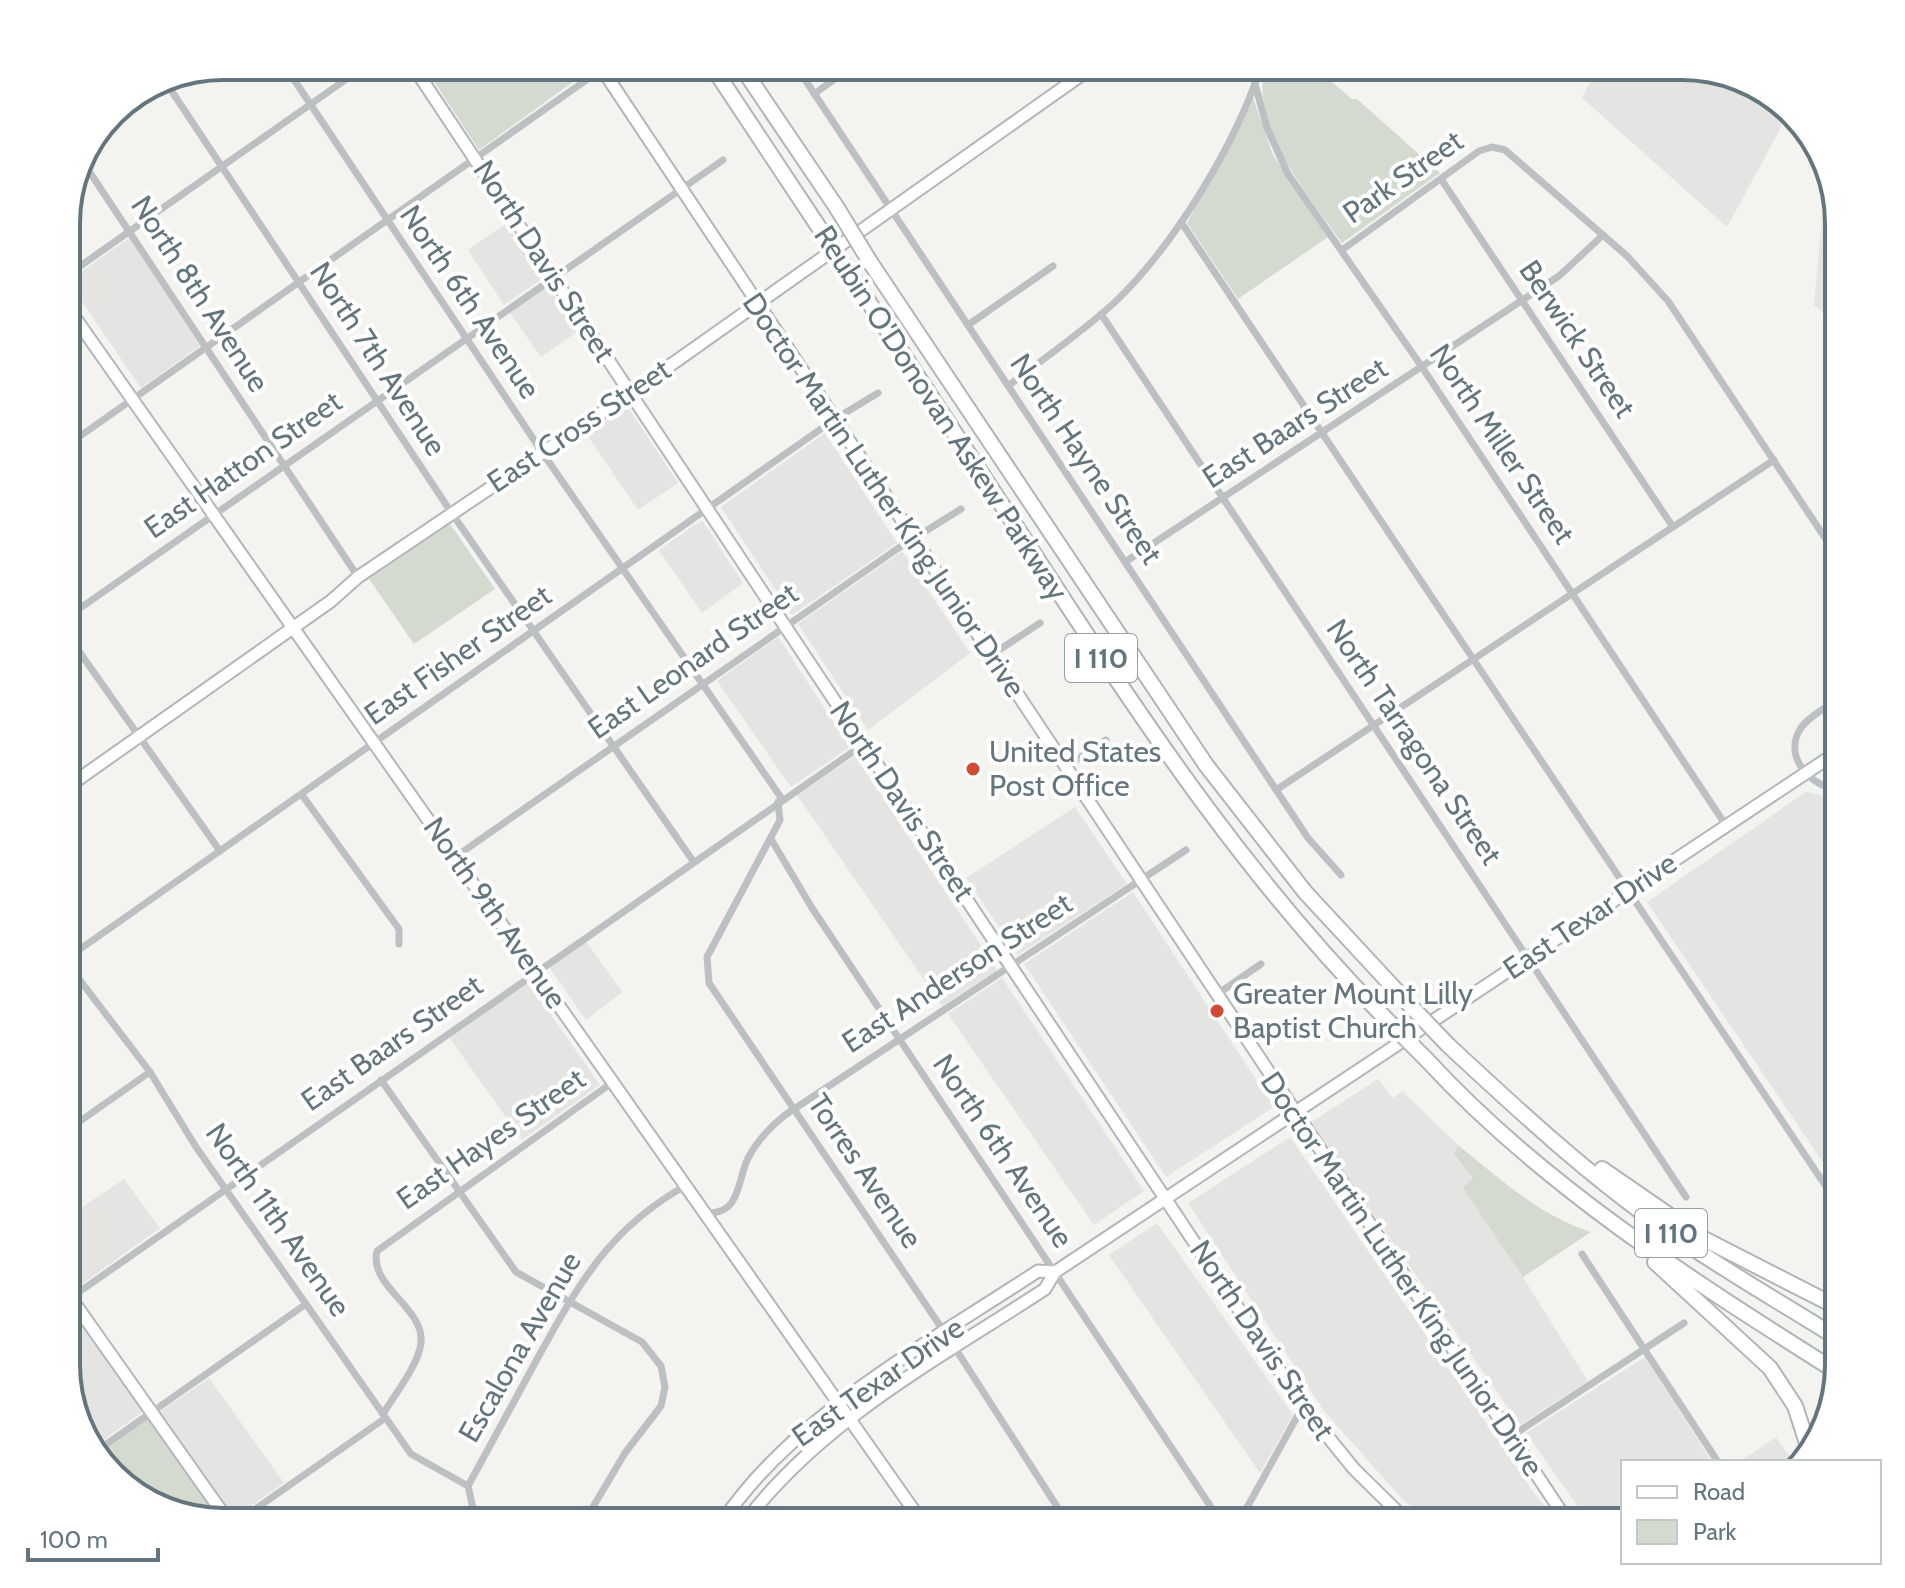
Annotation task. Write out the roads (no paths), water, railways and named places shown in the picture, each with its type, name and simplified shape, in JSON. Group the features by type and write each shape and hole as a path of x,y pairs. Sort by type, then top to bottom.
{"highway":[{"name":"Reubin O'Donovan Askew Parkway","path":"721,80 1131,704 1204,808 1282,907 1482,1116 1641,1242 1716,1296 1825,1364"},
{"name":"Reubin O'Donovan Askew Parkway","path":"751,80 1206,765 1305,892 1448,1045 1565,1152 1666,1229 1825,1330"},
{"path":"757,80 786,132"},
{"path":"1517,1109 1702,1238 1825,1301"},
{"path":"1641,1242 1657,1266 1751,1347 1770,1368 1795,1406 1805,1438"}],"main road":[{"name":"North Davis Street","path":"423,80 1303,1406 1354,1469 1394,1508"},
{"name":"Doctor Martin Luther King Junior Drive","path":"609,80 1558,1508"},
{"name":"East Cross Street","path":"80,778 331,601 358,577 631,393 1069,80"},
{"name":"North 9th Avenue","path":"80,324 912,1508"},
{"name":"East Texar Drive","path":"757,1508 801,1458 849,1418 1045,1289 1055,1272 1825,760"},
{"name":"East Texar Drive","path":"733,1508 772,1461 839,1404 1038,1271 1055,1272"},
{"path":"80,1313 219,1508"}],"street":[{"name":"North 6th Avenue","path":"295,80 465,338 780,800"},
{"path":"80,266 345,80"},
{"path":"80,436 584,80"},
{"name":"North Hayne Street","path":"805,80 1308,838 1341,875"},
{"path":"814,94 834,80"},
{"path":"1008,386 1101,314 1133,283 1181,222 1256,80"},
{"name":"North Miller Street","path":"1255,84 1277,153 1725,824"},
{"name":"North 7th Avenue","path":"171,90 451,512 693,861"},
{"name":"Park Street","path":"1342,250 1479,151 1492,147 1511,153 1603,235"},
{"name":"East Hatton Street","path":"80,608 723,160"},
{"name":"North 8th Avenue","path":"90,172 358,577"},
{"name":"Berwick Street","path":"1441,179 1673,527"},
{"path":"1181,222 1825,1185"},
{"path":"1603,235 1668,301 1825,538"},
{"name":"East Baars Street","path":"1125,562 1323,434 1581,260 1603,235"},
{"path":"968,325 1053,266"},
{"name":"North Tarragona Street","path":"1101,314 1686,1197"},
{"name":"East Fisher Street","path":"80,951 835,419 878,393"},
{"path":"1276,790 1774,460"},
{"name":"East Leonard Street","path":"455,857 786,625 961,509"},
{"path":"990,656 1040,623"},
{"path":"80,653 220,851"},
{"path":"1825,710 1799,730 1797,744 1805,773 1817,785 1825,787"},
{"path":"1066,767 1106,740"},
{"name":"East Baars Street","path":"80,1288 864,744"},
{"path":"302,795 399,929 399,944"},
{"path":"771,839 781,814 780,800"},
{"name":"North 6th Avenue","path":"771,839 812,908 1212,1508"},
{"name":"Torres Avenue","path":"771,839 707,957 706,974 1058,1508"},
{"name":"East Anderson Street","path":"707,1213 720,1212 733,1203 754,1147 777,1121 1186,850"},
{"path":"1216,995 1261,964"},
{"name":"North 11th Avenue","path":"80,980 150,1072 226,1189 384,1416 420,1461 468,1486"},
{"path":"80,1121 150,1072"},
{"path":"381,1080 516,1272 642,1342 656,1357 665,1387 656,1414 625,1453 592,1508"},
{"name":"East Hayes Street","path":"384,1416 421,1346 418,1326 376,1264 377,1251 613,1082"},
{"name":"Escalona Avenue","path":"473,1508 468,1486 568,1302 596,1259 649,1208 687,1185"},
{"path":"1582,1254 1717,1460"},
{"path":"105,1445 306,1304"},
{"path":"1510,1437 1684,1323"},
{"path":"1247,1508 1303,1406"},
{"path":"256,1508 384,1416"}],"place":[{"name":"United States Post Office","path":"973,769"},
{"name":"Greater Mount Lilly Baptist Church","path":"1217,1011"}]}
